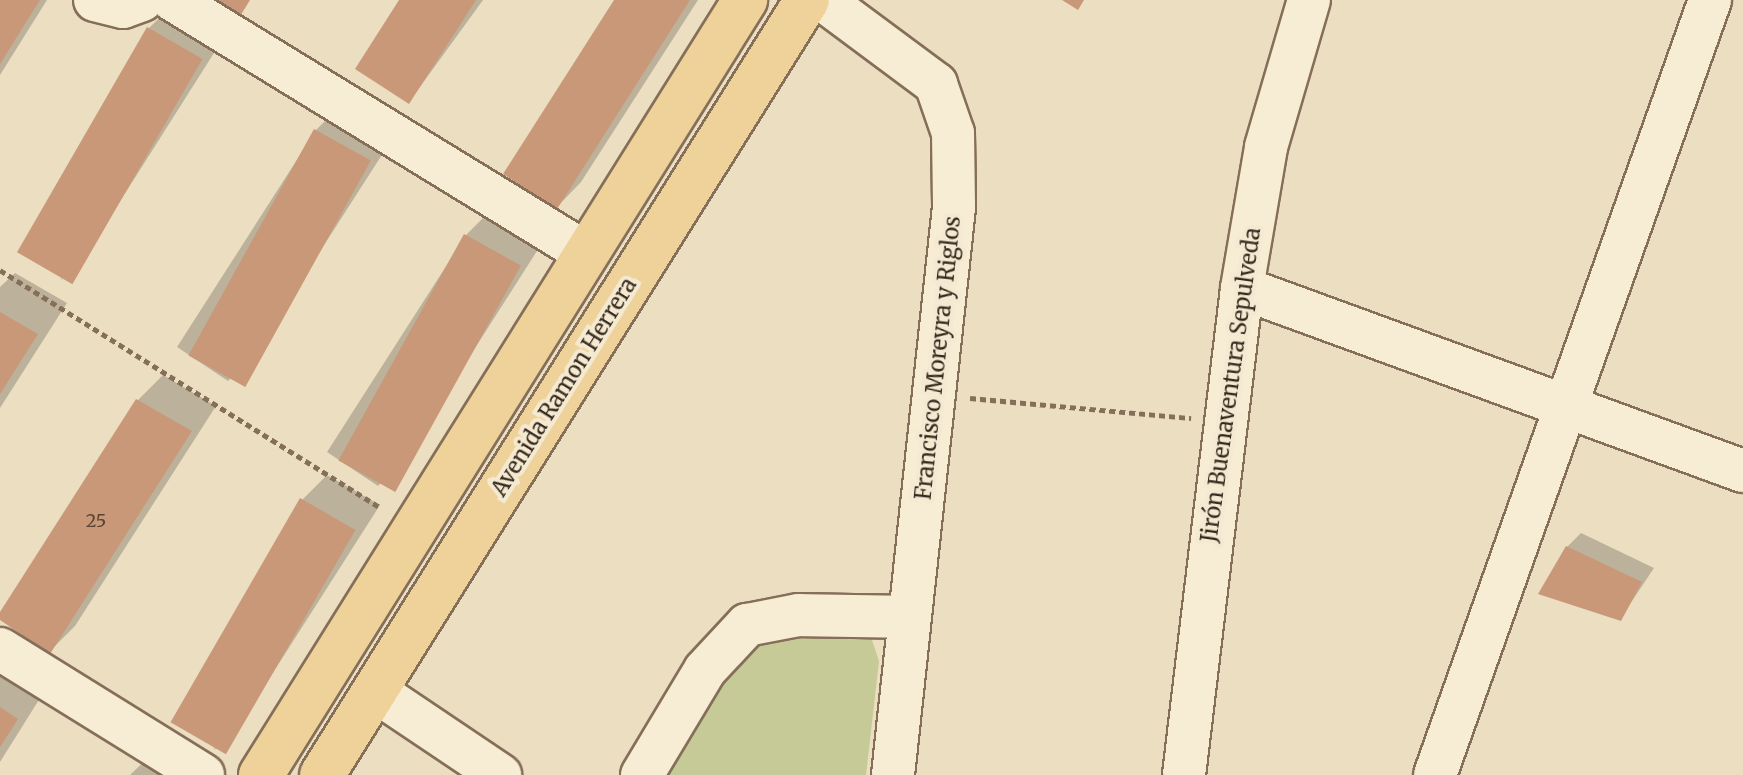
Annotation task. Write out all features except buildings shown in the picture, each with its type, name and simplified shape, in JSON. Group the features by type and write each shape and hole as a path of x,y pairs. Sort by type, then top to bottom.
{"main road":[{"path":"261,775 745,0"},
{"name":"Avenida Ramon Herrera","path":"322,775 807,0"}],"street":[{"path":"95,0 123,7 142,0"},
{"path":"173,0 585,252"},
{"name":"Francisco Moreyra y Riglos","path":"823,0 910,59 949,110 954,207 893,775"},
{"name":"Jirón Buenaventura Sepulveda","path":"1184,775 1242,288 1266,147 1309,0"},
{"path":"1435,775 1710,0"},
{"path":"1242,288 1743,471"},
{"path":"642,775 705,670 747,625 799,615 909,617"},
{"path":"0,649 203,775"},
{"path":"375,691 500,775"}],"path":[{"path":"0,270 416,530"},
{"path":"933,395 1225,421"}],"green space":[{"path":"776,636 871,637 879,661 866,775 665,775 735,659"}]}
